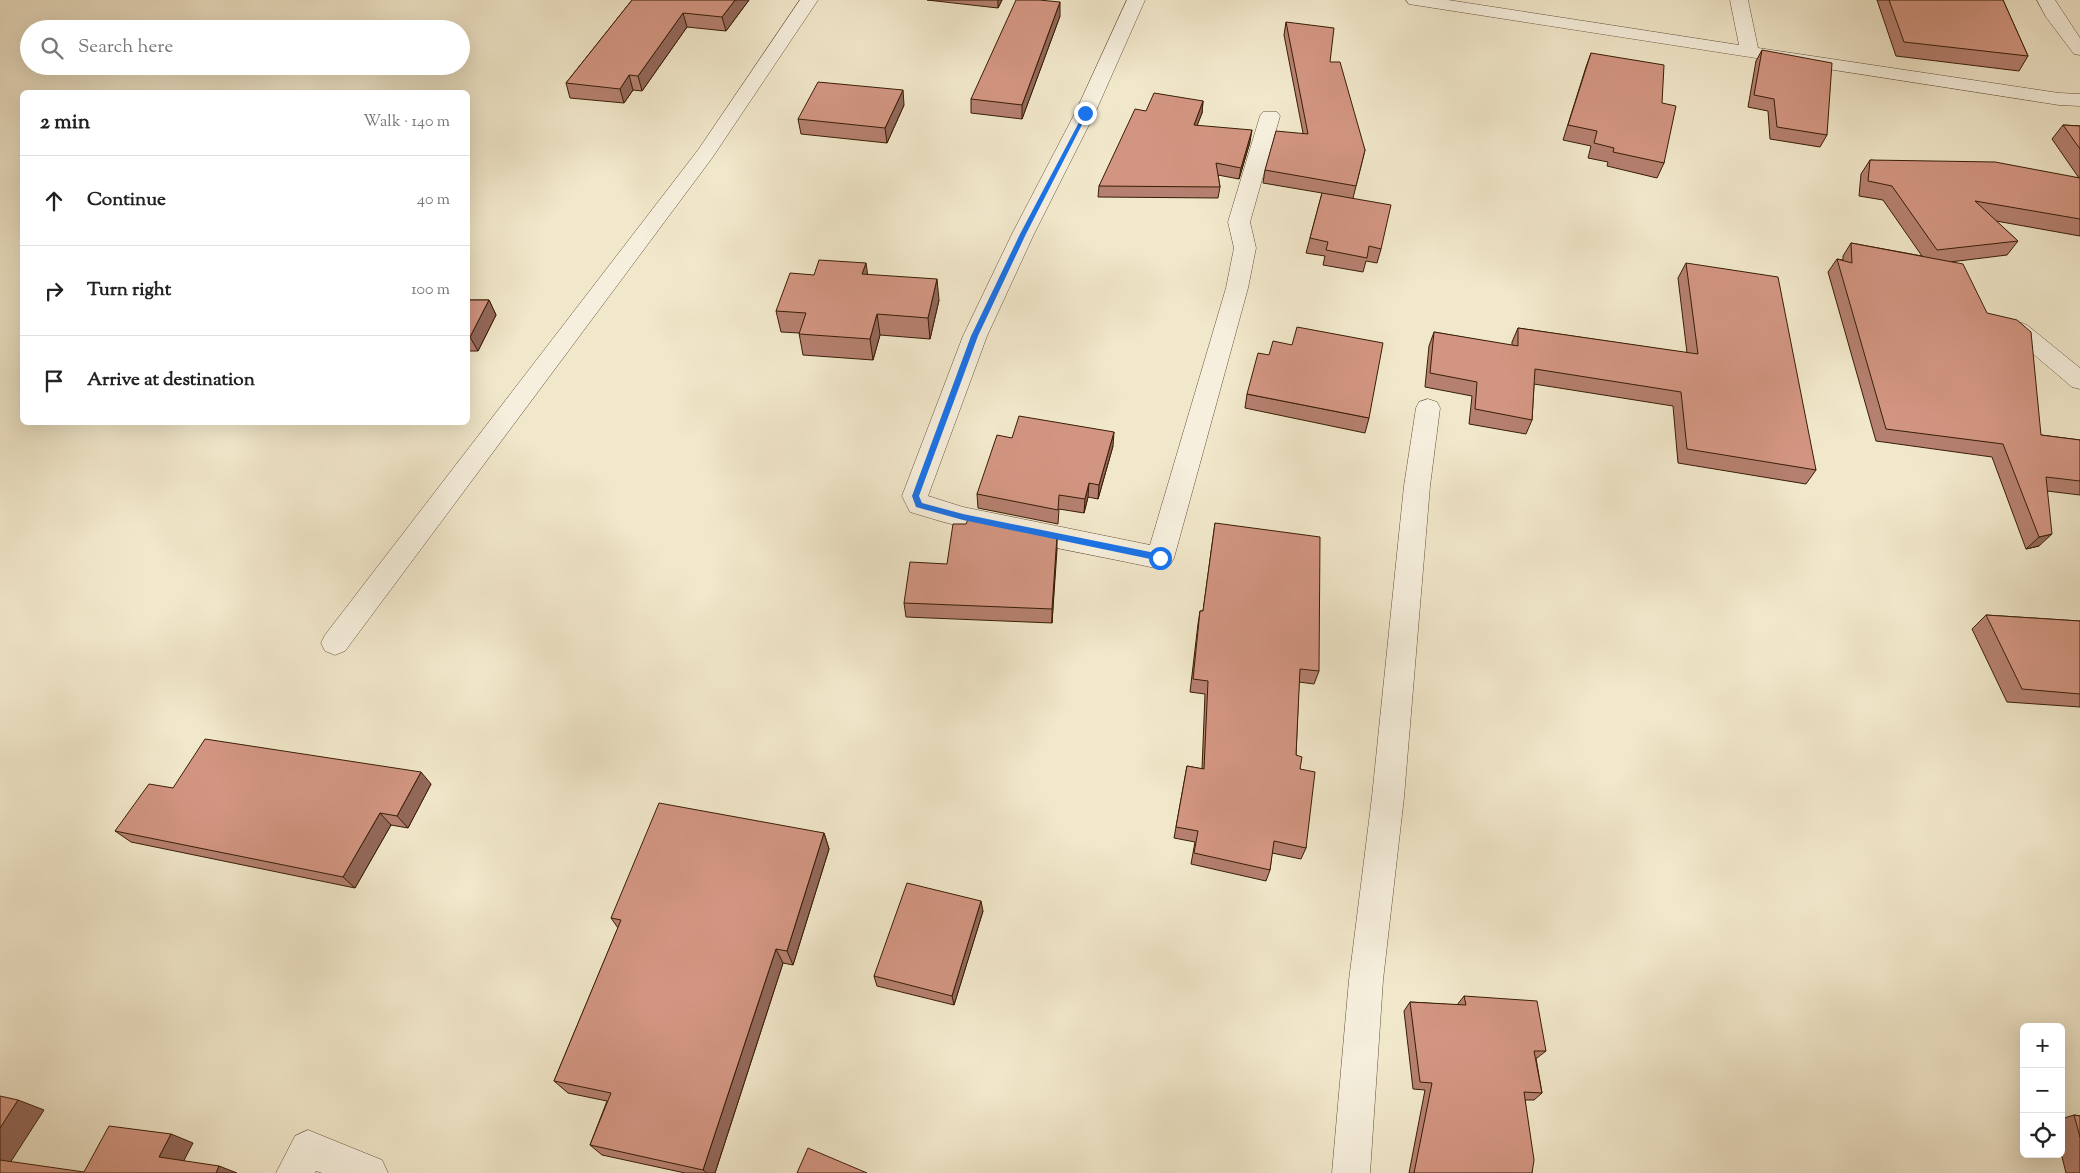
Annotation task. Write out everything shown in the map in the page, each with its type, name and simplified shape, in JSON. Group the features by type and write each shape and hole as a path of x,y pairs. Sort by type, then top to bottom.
{"street":[{"path":"335,643 705,154 810,0"},
{"path":"1136,0 1085,113 1023,234 975,336 916,496 919,505 963,517 1160,558 1237,288 1245,248 1239,222 1270,116"},
{"path":"1414,0 1438,2 1750,53 2059,99 2080,100"},
{"path":"1739,0 1750,53"},
{"path":"2046,0 2055,17 2080,50"},
{"path":"2019,330 2080,381"},
{"path":"1351,1173 1366,980 1388,796 1417,486 1428,408"},
{"path":"295,1173 308,1149 368,1173"}],"building":[{"path":"632,0 735,0 722,17 683,13 638,76 629,75 620,89 566,83"},
{"path":"1016,0 1060,2 1022,105 971,99"},
{"path":"1889,0 2003,0 2028,56 1904,42"},
{"path":"1286,22 1334,28 1330,62 1340,62 1365,150 1356,186 1265,170 1276,131 1308,134"},
{"path":"1762,50 1832,63 1827,135 1777,127 1774,99 1754,95"},
{"path":"1591,53 1664,65 1662,103 1676,106 1664,163 1613,152 1614,148 1594,143 1597,131 1568,125"},
{"path":"818,82 903,90 885,128 798,119"},
{"path":"1154,93 1203,101 1194,125 1252,130 1241,168 1216,163 1220,187 1099,186 1135,109 1146,111"},
{"path":"2063,125 2080,126 2080,149"},
{"path":"1870,160 1995,162 2080,178 2080,219 1975,201 2018,241 1937,250 1892,186 1868,181"},
{"path":"1322,193 1391,205 1381,249 1369,246 1367,258 1326,250 1328,242 1310,238"},
{"path":"1851,243 1963,264 1987,313 2017,320 2031,332 2041,435 2080,440 2080,481 2046,477 2052,534 2039,537 2003,444 1886,429 1837,259 1852,263"},
{"path":"819,260 866,263 862,274 937,279 928,318 877,314 870,339 799,334 806,313 776,311 790,273 814,275"},
{"path":"1686,263 1778,277 1816,470 1687,449 1681,392 1535,369 1532,420 1475,409 1477,382 1430,373 1434,332 1518,346 1518,328 1698,354"},
{"path":"470,300 489,300 470,337"},
{"path":"1297,327 1383,343 1369,418 1247,394 1258,353 1269,355 1273,341 1292,345"},
{"path":"1019,416 1114,432 1099,485 1089,483 1085,499 1059,495 1058,510 977,494 997,435 1012,438"},
{"path":"969,517 1057,536 1052,609 904,603 910,562 947,564 953,524 966,524"},
{"path":"1215,523 1320,537 1319,671 1300,669 1296,755 1302,757 1300,769 1315,772 1306,848 1274,841 1270,870 1194,853 1198,831 1176,827 1187,766 1204,769 1208,681 1193,679 1200,611 1203,611"},
{"path":"1986,615 2080,621 2080,694 2022,689"},
{"path":"205,739 421,772 397,816 380,813 343,877 115,831 149,784 173,788"},
{"path":"659,803 824,833 787,951 776,949 703,1170 590,1145 611,1093 554,1081 621,920 611,918"},
{"path":"907,883 981,901 952,996 874,976"},
{"path":"1464,996 1537,1001 1546,1051 1534,1051 1542,1093 1524,1092 1534,1160 1532,1173 1414,1173 1432,1083 1420,1082 1410,1002 1466,1005"},
{"path":"0,1096 18,1100 0,1128"},
{"path":"2074,1115 2080,1116 2080,1137"},
{"path":"109,1126 171,1134 159,1157 219,1166 216,1173 0,1173 0,1160 84,1172"},
{"path":"808,1148 867,1173 797,1173"}],"route":[{"path":"1085,113 1023,234 975,336 916,496 919,505 963,517 1160,558"}]}
